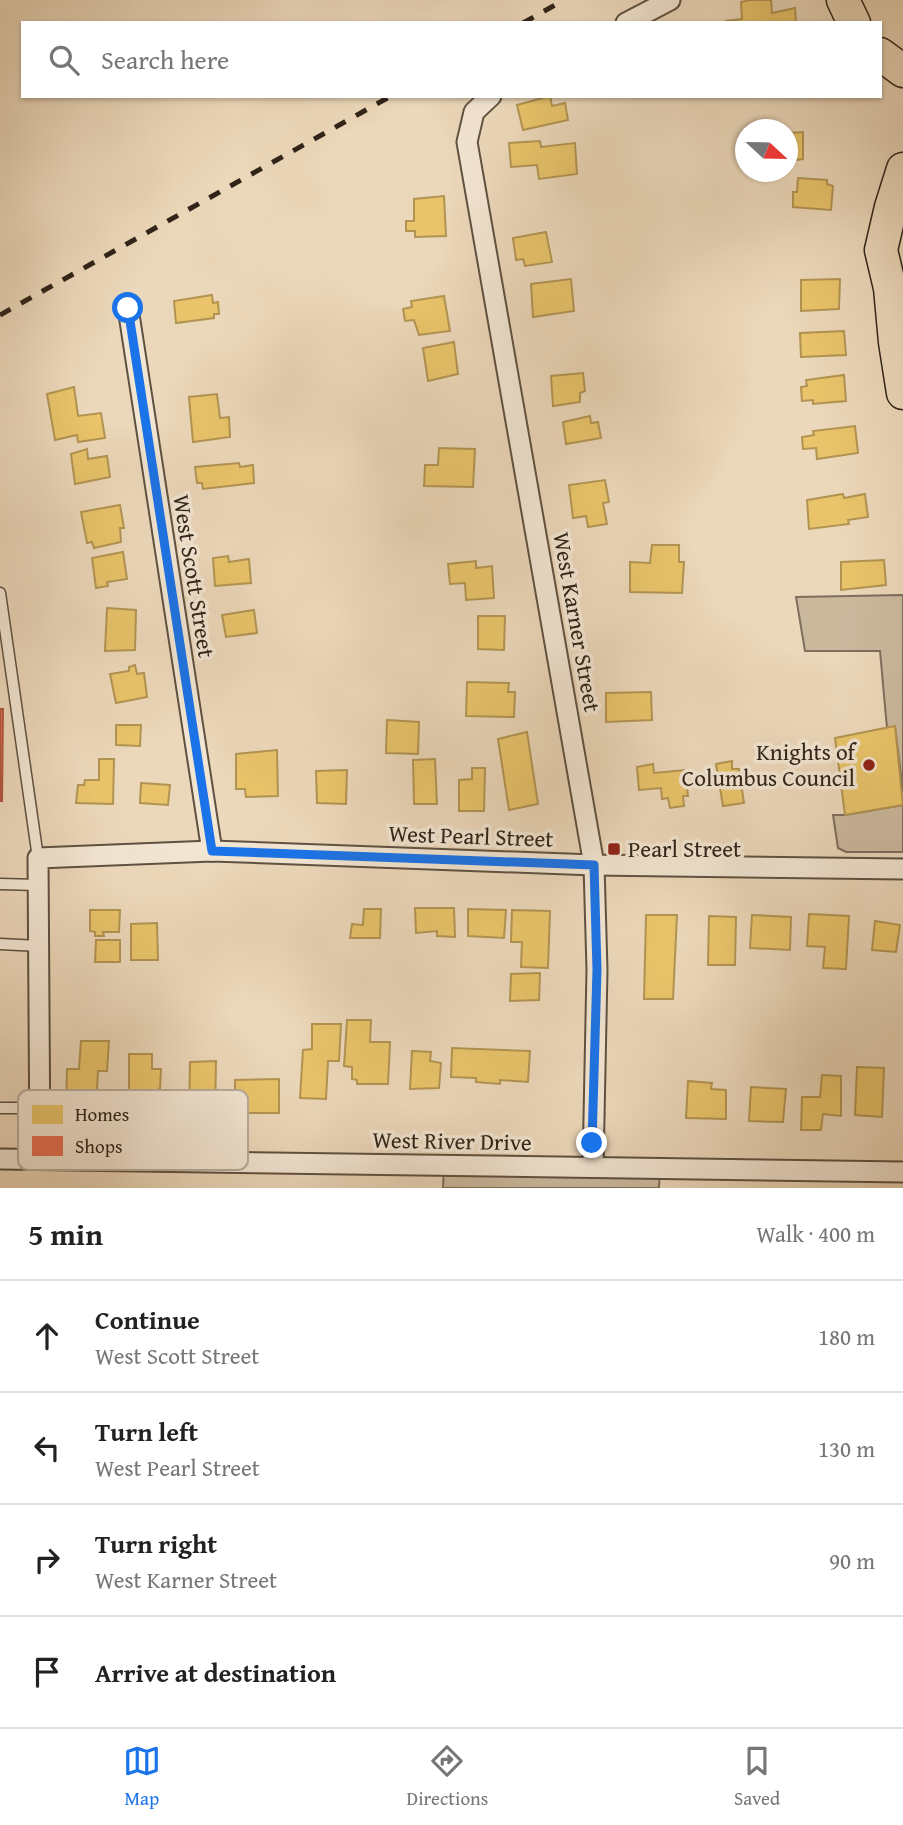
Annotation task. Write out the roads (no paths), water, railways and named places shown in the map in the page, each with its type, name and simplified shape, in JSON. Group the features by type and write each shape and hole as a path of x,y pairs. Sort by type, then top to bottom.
{"main road":[{"path":"843,0 853,21"},
{"path":"882,55 903,71"},
{"path":"903,169 881,250 897,280 895,342 903,393"}],"street":[{"path":"630,21 670,0"},
{"name":"West Karner Street","path":"489,98 474,112 467,142 594,865 597,970 593,1167"},
{"name":"West Scott Street","path":"128,308 212,851"},
{"name":"West Pearl Street","path":"38,858 212,851 594,865 903,869"},
{"path":"38,858 40,1090"},
{"name":"West River Drive","path":"0,1159 18,1159"},
{"name":"West River Drive","path":"248,1162 903,1172"}],"lane":[{"path":"0,593 38,858"},
{"path":"0,884 38,885"},
{"path":"0,944 38,946"},
{"path":"0,1108 18,1108"}],"railway":[{"path":"527,21 564,0"},
{"path":"0,315 387,98"}],"place":[{"name":"Knights of Columbus Council","path":"869,765"},
{"name":"Pearl Street","path":"614,849"}]}
